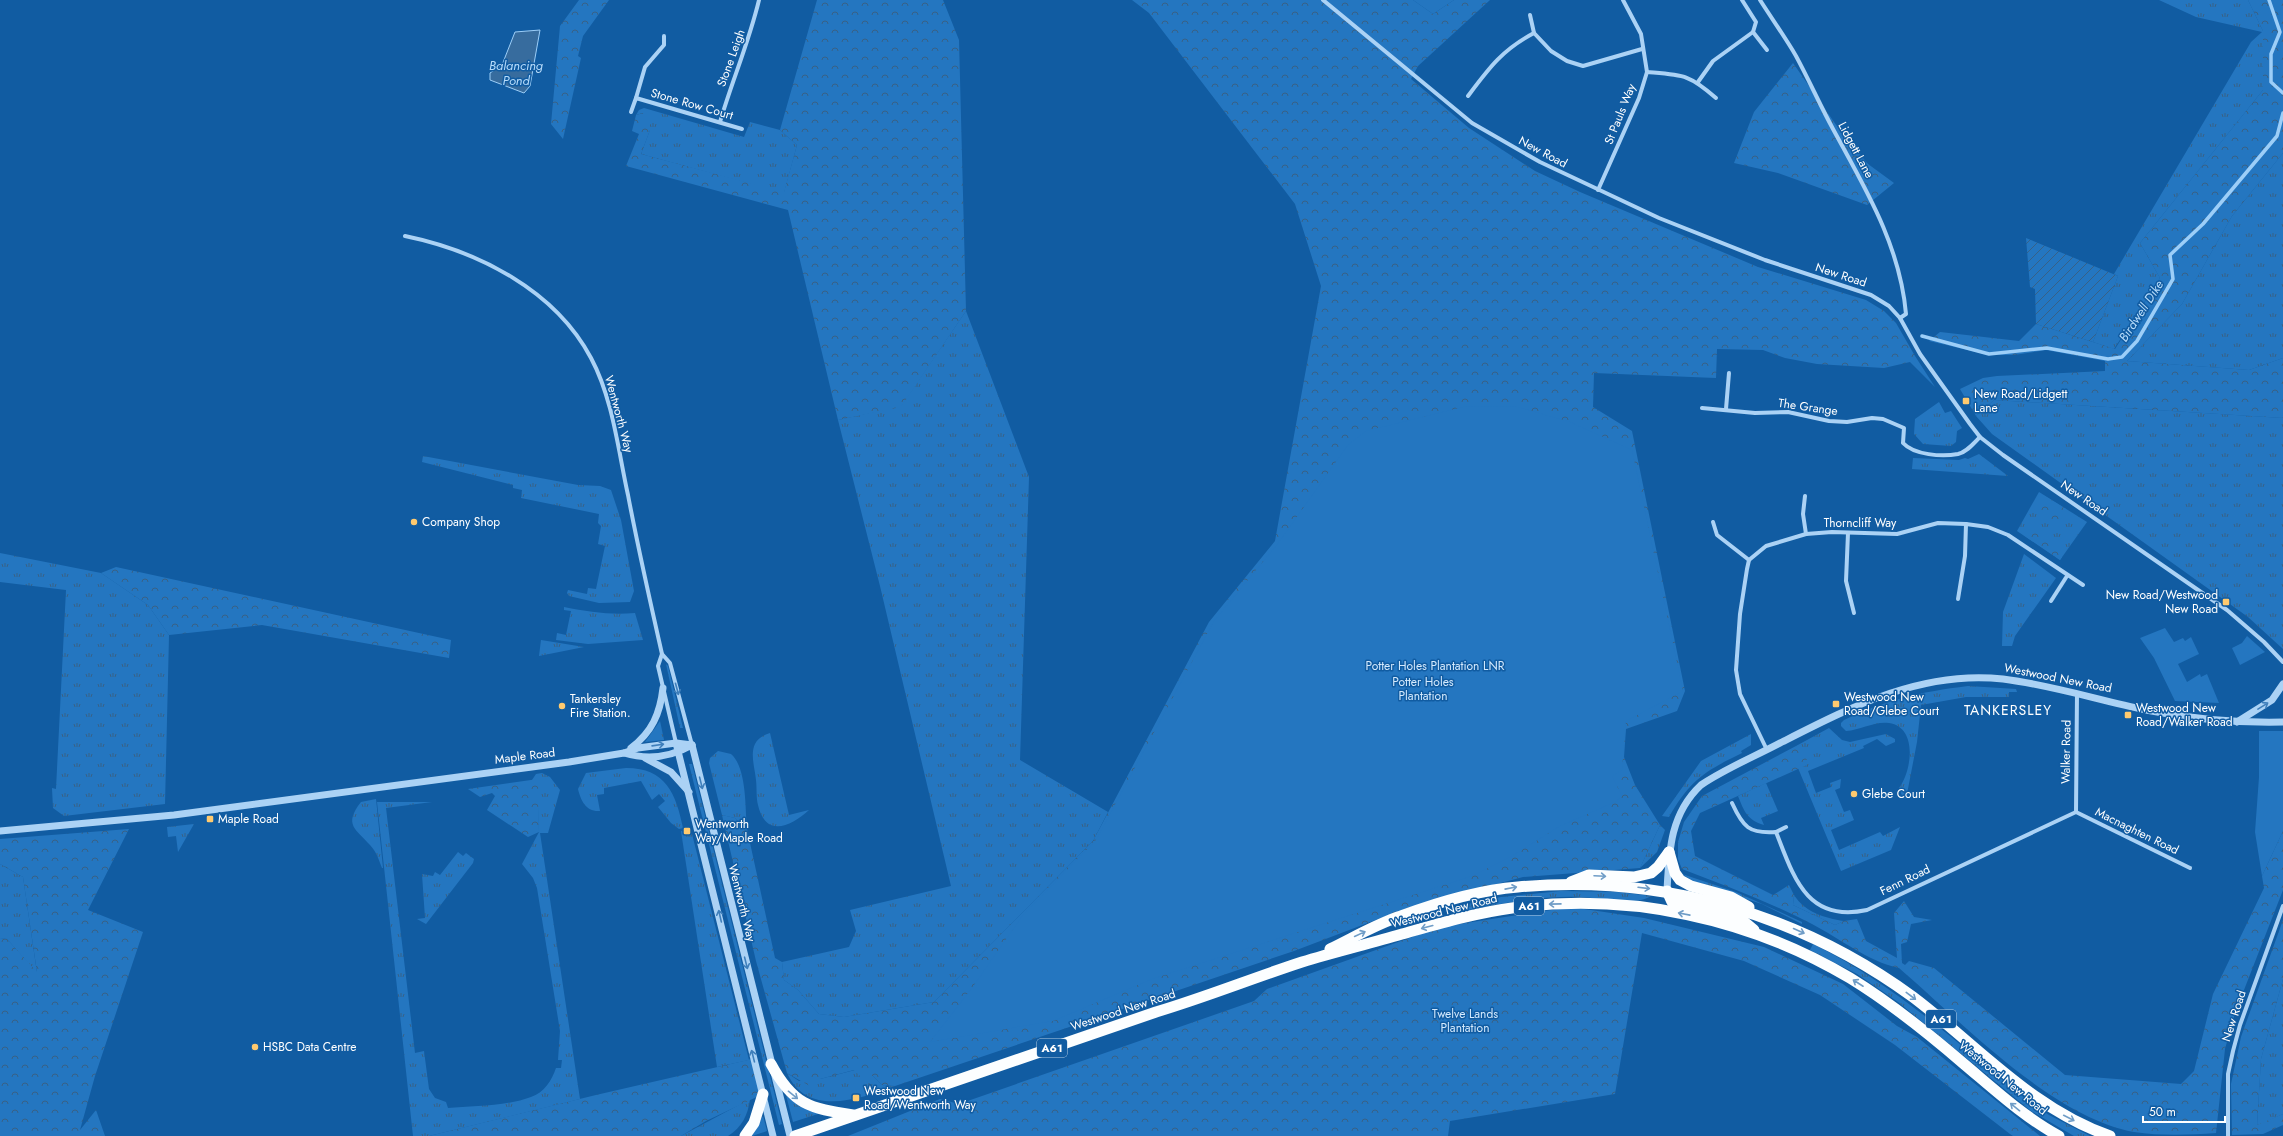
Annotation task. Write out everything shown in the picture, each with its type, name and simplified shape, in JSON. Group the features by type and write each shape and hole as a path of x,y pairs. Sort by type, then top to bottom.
{"highway":[{"path":"1563,885 1590,875 1634,877 1651,873 1658,867 1669,852"},
{"path":"1669,852 1675,873 1680,880 1691,886 1731,897 1763,916"},
{"name":"Westwood New Road","path":"1300,963 1398,917 1436,904 1516,887 1598,885 1667,891 1717,902 1763,916 1836,948 1874,970 1929,1010 2045,1105 2083,1126 2110,1136"},
{"path":"1651,908 1661,901 1667,891"},
{"path":"1667,891 1672,902 1742,920 1762,936"},
{"name":"Westwood New Road","path":"795,1136 1143,1016 1200,999 1300,963 1423,928 1510,908 1573,904 1651,908 1703,918 1762,936 1829,967 1886,1002 1920,1027 2017,1109 2059,1136"},
{"path":"771,1064 781,1083 796,1099 818,1109 856,1115"},
{"path":"745,1136 754,1123 763,1094"}],"street":[{"name":"Stone Leigh","path":"720,122 729,90 752,28 759,0"},
{"name":"New Road","path":"1323,0 1472,123 1534,158 1659,218 1765,260 1871,295 1888,306 1900,318 1920,354 1980,437 2003,455 2227,610 2245,624 2283,662"},
{"name":"St Pauls Way","path":"1598,190 1639,98 1647,72 1642,49 1641,34 1623,0"},
{"path":"1698,82 1713,61 1753,32 1756,22 1742,0"},
{"name":"Lidgett Lane","path":"1760,0 1796,55 1874,204 1897,260 1903,287 1906,314 1900,318"},
{"path":"1530,15 1534,33 1551,51 1567,61 1583,66 1642,49"},
{"path":"1753,32 1767,50"},
{"path":"1468,96 1491,65 1514,44 1534,33"},
{"name":"Stone Row Court","path":"631,112 645,67 664,45 664,36"},
{"path":"1647,72 1677,74 1698,82 1716,98"},
{"name":"Stone Row Court","path":"636,98 742,129"},
{"name":"Wentworth Way","path":"405,236 437,244 484,262 515,278 542,300 570,328 591,358 605,394 662,654 670,663 692,745 790,1136"},
{"path":"1726,409 1729,373"},
{"name":"The Grange","path":"1702,408 1726,409 1755,413 1788,412 1829,421 1847,422 1872,418 1884,419 1904,428 1903,443 1909,450 1919,453 1958,454 1980,437"},
{"path":"1805,496 1803,514 1806,534"},
{"path":"1713,522 1717,535 1749,560 1739,621 1737,682 1744,705 1767,750"},
{"name":"Thorncliff Way","path":"1749,560 1766,546 1806,534 1897,534 1938,523 1966,524 1988,527 2008,535 2067,576 2083,585"},
{"path":"1958,599 1965,556 1966,524"},
{"path":"1848,533 1846,581 1854,613"},
{"path":"2050,601 2067,576"},
{"name":"Wentworth Way","path":"662,654 658,666 662,688 690,793 773,1136"},
{"name":"Westwood New Road","path":"1667,891 1669,852 1679,813 1694,792 1710,780 1848,709 1913,685 1944,680 2001,679 2077,693 2147,710 2203,719 2237,722 2283,722"},
{"path":"2237,722 2272,700 2283,684"},
{"path":"624,753 646,735 653,725 658,715 662,688"},
{"name":"Walker Road","path":"2076,812 2077,693"},
{"name":"Maple Road","path":"0,831 174,815 624,753 638,748 676,742 692,745"},
{"name":"Maple Road","path":"624,753 645,758 679,753 692,745"},
{"path":"645,758 671,772 690,793"},
{"path":"1732,803 1745,826 1760,833 1776,832 1786,827"},
{"name":"Fenn Road","path":"1776,832 1800,888 1806,895 1821,907 1846,913 1867,910 2076,812"},
{"name":"Macnaghten Road","path":"2076,812 2190,868"},
{"name":"New Road","path":"2228,1136 2228,1074 2233,1051 2240,1025 2283,906"}],"green space":[{"path":"579,0 609,0 583,36 578,56 581,58 563,139 551,124 560,26"},
{"path":"817,0 943,0 959,40 966,311 901,407 838,420 788,210 626,166 639,134 632,131 636,115 643,113 650,117 650,130 641,154 784,192 797,145 780,130"},
{"name":"Potter Holes Plantation","path":"1132,0 1413,0 1433,14 1454,0 1490,0 1418,66 1411,79 1469,128 1535,171 1580,192 1758,267 1866,300 1884,311 1896,323 1935,387 1910,362 1884,368 1817,364 1785,358 1763,350 1717,349 1716,378 1594,373 1593,407 1632,431 1685,691 1677,711 1626,729 1624,757 1635,785 1660,825 1640,868 1523,877 1407,908 1294,951 895,1086 882,1085 873,1076 861,1077 854,1070 820,1079 813,1088 787,1073 756,961 722,815 735,818 747,829 775,958 782,962 784,980 798,990 819,1014 844,1017 934,1002 1093,841 1209,622 1275,541 1321,286 1295,204 1149,13"},
{"path":"1413,0 1454,0 1433,14"},
{"path":"2159,0 2248,0 2263,31 2263,90 2140,243 2160,278 2114,349 2093,342 2118,276 2114,274 2251,42 2262,32 2196,17"},
{"path":"2248,0 2283,0 2283,153 2232,216 2182,304 2127,361 2249,370 2283,358 2283,418 1994,400 1976,416 1960,389 1983,378 2105,371 2105,361 2046,350 2014,355 1989,355 1929,341 1940,332 2019,341 2036,324 2115,349 2160,278 2140,243 2263,90 2263,31"},
{"path":"1793,63 1841,132 1868,164 1894,183 1867,205 1778,173 1734,163 1754,112"},
{"path":"644,108 744,137 750,122 780,130 797,145 784,193 641,154 650,130 643,113 636,115 639,110"},
{"path":"2283,153 2283,358 2249,370 2127,361 2182,304 2232,216"},
{"path":"2026,238 2118,276 2093,342 2036,324 2035,289 2030,287"},
{"path":"966,311 1029,477 1020,760 1108,812 1093,841 934,1002 844,1017 819,1014 798,990 784,980 782,962 849,947 856,931 850,910 951,886 880,586 838,420 901,406"},
{"path":"1994,400 2283,418 2283,649 2248,617 1992,434 1976,416"},
{"path":"1939,402 1945,413 1951,411 1962,428 1957,431 1956,442 1951,446 1923,444 1914,434 1915,419"},
{"name":"Potter Holes Plantation LNR","path":"1467,406 1518,407 1570,422 1632,450 1683,691 1626,721 1622,770 1612,776 1622,796 1615,802 1560,826 1512,856 1472,876 1152,979 1053,1021 930,1042 972,988 1023,915 1096,840 1214,621 1276,546 1348,445 1366,431"},
{"path":"1979,454 2008,476 1912,469 1913,458 1959,460 1965,458 1968,459"},
{"path":"423,456 578,485 600,486 611,490 621,520 634,591 630,602 599,603 569,596 567,593 568,590 587,594 588,588 596,589 605,546 598,544 601,526 598,523 599,514 521,498 522,490 513,488 513,485 422,462"},
{"path":"2039,492 2087,522 2060,560 2017,531"},
{"path":"2043,495 2066,509 2058,521 2048,522 2040,508"},
{"path":"2028,529 2040,532 2050,538 2060,551 2062,557 2060,560 2025,536"},
{"path":"0,553 101,573 148,605 169,635 165,804 64,816 53,808 52,788 56,789 66,590 0,582"},
{"path":"2024,554 2056,578 2015,636 2012,646 2002,646 2003,612"},
{"path":"116,567 451,640 449,658 262,625 169,635 148,605 101,573"},
{"path":"564,607 600,613 635,613 643,640 588,644 556,640 557,633 566,635 571,611 564,610"},
{"path":"2165,628 2174,642 2183,638 2185,641 2191,637 2199,654 2178,664 2187,682 2200,674 2201,677 2207,674 2219,703 2175,701 2154,658 2140,638"},
{"path":"2247,636 2265,652 2240,665 2232,648 2242,643"},
{"path":"541,640 584,647 539,656"},
{"path":"666,664 668,666 683,728 680,728"},
{"path":"1968,686 2016,689 2017,692 2009,692 2009,697 1966,697 1921,705 1917,742 1906,799 1903,798 1899,788 1907,771 1909,761 1910,751 1905,732 1898,726 1889,723 1878,723 1846,731 1841,726 1841,723 1844,720 1905,697"},
{"path":"660,721 664,740 645,742"},
{"path":"1829,728 1842,740 1850,742 1886,734 1895,739 1895,742 1886,746 1877,739 1863,746 1864,748 1808,771 1816,793 1831,787 1830,783 1841,779 1840,788 1835,790 1844,812 1850,810 1854,820 1831,830 1839,850 1880,832 1883,836 1900,827 1891,850 1841,871 1798,768 1807,765 1796,746"},
{"path":"2259,731 2283,731 2283,831 2262,876 2255,832 2259,777"},
{"path":"770,733 789,815 809,810 795,821 780,826 773,826 767,822 762,816 757,799 753,752 759,738"},
{"path":"1751,734 1751,745 1741,751 1742,753 1708,771 1684,794 1669,817 1662,816 1701,761"},
{"path":"1796,746 1806,750 1807,765 1700,813 1691,831 1695,856 1773,895 1789,885 1794,895 1793,905 1835,925 1844,921 1857,919 1866,941 1897,958 1894,913 1904,901 1914,917 1932,920 1911,924 1907,942 1901,944 1902,963 1905,965 1909,961 1934,968 2065,1075 2181,1084 2194,1071 2213,994 2264,888 2262,876 2283,831 2283,890 2235,1013 2225,1049 2216,1133 2175,1135 2155,1134 2134,1132 2102,1123 2071,1107 2040,1088 2009,1065 1899,968 1887,965 1865,955 1812,924 1780,909 1682,869 1678,859 1678,842 1684,822 1702,796"},
{"path":"718,751 731,754 736,760 740,769 743,778 747,829 735,818 722,815 709,763 710,758"},
{"path":"689,764 692,764 782,1124 779,1125"},
{"path":"626,768 640,769 651,773 660,778 667,785 677,804 683,828 679,829 671,823 658,807 665,801 659,794 652,800 641,781 604,788 604,794 597,795 600,811 591,810 585,805 578,789 586,773"},
{"path":"542,773 550,777 560,790 548,833 540,833 580,1099 429,1136 413,1136 377,802 432,802 386,808 415,1053 424,1051 429,1089 435,1098 446,1102 448,1108 512,1102 536,1095 544,1089 550,1081 556,1068 561,1068 562,1060 558,1060 560,1031 537,888 533,878 522,864 539,832 537,780 532,780 536,774"},
{"path":"538,779 539,832 528,837 487,810 495,796 492,793 480,797 468,789"},
{"path":"1766,783 1778,811 1761,818 1764,825 1750,818 1742,806 1738,796"},
{"path":"376,799 383,868 374,850 356,830 352,821 353,816 361,802"},
{"path":"194,824 178,852 176,836 168,837 167,827"},
{"path":"1660,825 1665,830 1657,852 1640,868"},
{"path":"129,829 88,910 143,932 95,1076 80,1130 96,1110 105,1136 0,1136 0,938 7,939 37,972 23,877 0,864 0,839"},
{"path":"681,831 692,834 749,1060 717,1067"},
{"path":"458,852 463,856 466,853 474,859 473,863 426,924 417,919 425,918 422,874 433,876 435,872 440,875"},
{"path":"0,864 23,877 37,973 7,939 0,938"},
{"path":"1682,874 1736,892 1802,922 1802,924 1762,904 1698,884"},
{"path":"1561,891 1618,892 1651,896 1637,901 1618,901 1582,897 1533,899 1452,913 1449,910 1453,907 1501,897"},
{"path":"1794,895 1798,901 1809,910 1822,916 1844,921 1835,925 1793,905"},
{"name":"Twelve Lands Plantation","path":"1571,907 1644,918 1764,947 1843,984 1897,1026 1917,1037 2040,1136 2013,1136 1895,1045 1820,995 1744,961 1642,933 1615,1094 1450,1121 1448,1136 848,1136 940,1099 959,1104 1254,1001 1267,989 1440,927"},
{"path":"2283,920 2283,979 2261,1059 2257,1125 2283,1114 2283,1125 2263,1134 2232,1135 2231,1084 2241,1037"},
{"path":"1813,944 1871,977 1898,996 1951,1037 2028,1101 2049,1115 2090,1136 2074,1136 2031,1111 1898,1002 1857,974 1810,950"},
{"path":"2283,979 2283,1114 2257,1126 2261,1059"},
{"path":"753,1058 763,1094 706,1121 681,1136 429,1136 748,1060"},
{"path":"855,1070 873,1076 882,1085 895,1086 866,1096 851,1099 835,1101 821,1100 807,1096 796,1087 787,1073 799,1081 820,1079"},
{"path":"786,1095 821,1113 793,1122"},
{"path":"750,1099 744,1120 737,1129 728,1136 681,1136"},
{"path":"763,1116 767,1131 752,1136"}],"water":[{"name":"Balancing Pond","path":"540,30 530,86 524,93 490,80 490,73 502,65 515,32"}],"waterway":[{"name":"Birdwell Dike","path":"2269,0 2280,32 2271,54 2271,82 2283,93"},
{"name":"Birdwell Dike","path":"1922,336 1989,354 2047,348 2108,359 2122,357 2137,341 2173,279 2170,255 2203,224 2277,136 2283,113"}],"place":[{"name":"New Road/Lidgett Lane","path":"1966,401"},
{"name":"Company Shop","path":"414,522"},
{"name":"New Road/Westwood New Road","path":"2226,602"},
{"name":"Westwood New Road/Glebe Court","path":"1836,704"},
{"name":"Tankersley Fire Station.","path":"562,706"},
{"name":"Westwood New Road/Walker Road","path":"2128,715"},
{"name":"Glebe Court","path":"1854,794"},
{"name":"Maple Road","path":"210,819"},
{"name":"Wentworth Way/Maple Road","path":"687,831"},
{"name":"HSBC Data Centre","path":"255,1047"},
{"name":"Westwood New Road/Wentworth Way","path":"856,1098"}],"district":[{"name":"TANKERSLEY","path":"2008,710"}]}
